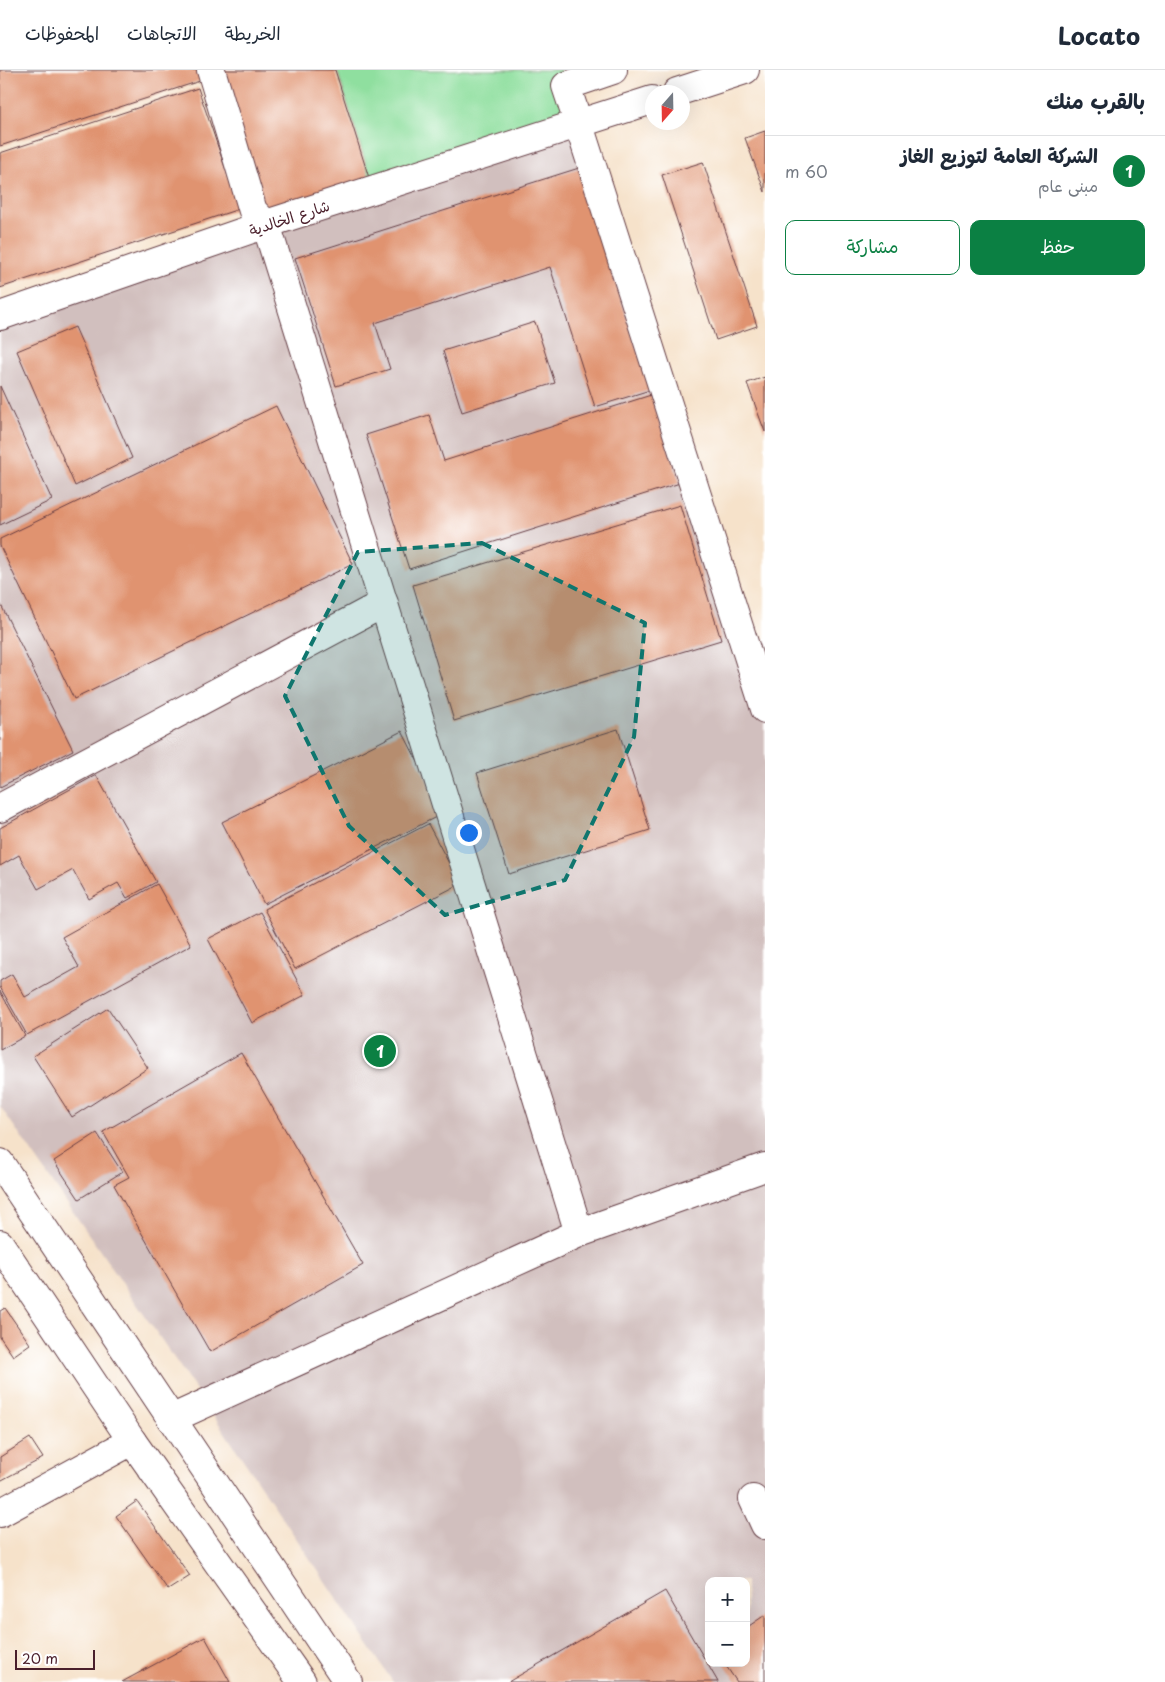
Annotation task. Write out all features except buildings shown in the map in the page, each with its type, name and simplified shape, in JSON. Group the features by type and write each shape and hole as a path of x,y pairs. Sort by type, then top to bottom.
{"street":[{"path":"211,70 253,211 266,224 579,1233"},
{"path":"613,70 564,78 765,709"},
{"path":"690,88 745,70"},
{"name":"شارع الخالدية","path":"0,316 266,224 645,102"},
{"path":"0,808 384,603"},
{"path":"0,1163 348,1682"},
{"path":"171,1420 579,1233 765,1166"},
{"path":"0,1244 132,1441 302,1682"},
{"path":"0,1513 132,1441"},
{"path":"753,1499 765,1525"}],"highlighted area":[{"path":"482,543 645,623 634,737 565,880 445,915 349,826 285,696 358,552"}],"shaded area":[{"path":"579,125 765,709 765,1682 393,1682 203,1400 0,1106 0,316"}],"green space":[{"path":"337,70 561,70 579,125 374,190"}],"place":[{"name":"الشركة العامة لتوزيع الغاز","path":"380,1051"}]}
